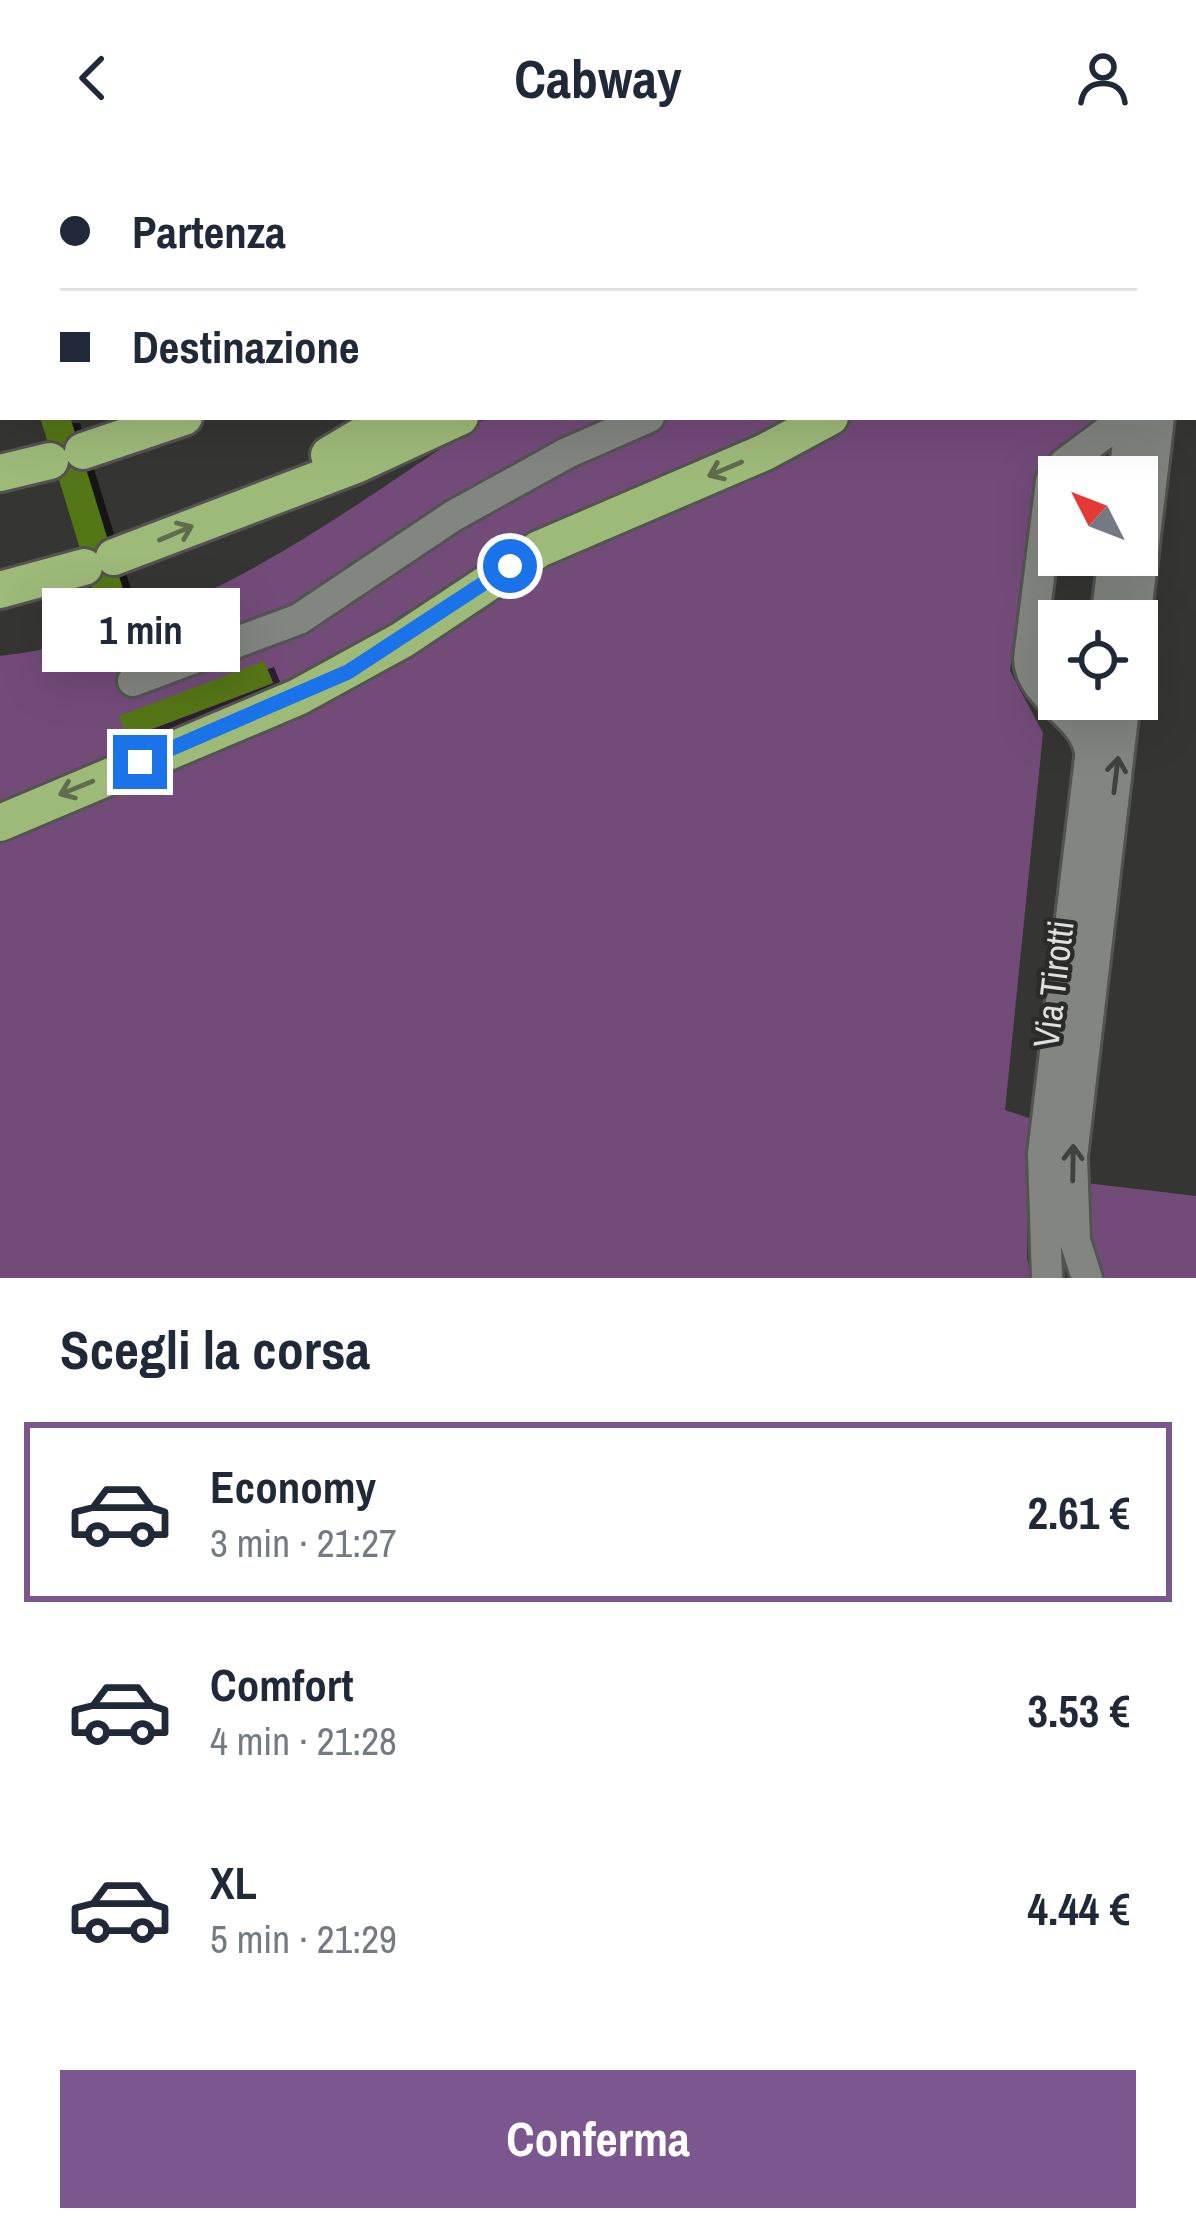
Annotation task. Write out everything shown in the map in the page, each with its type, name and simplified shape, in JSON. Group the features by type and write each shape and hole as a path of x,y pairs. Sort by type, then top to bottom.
{"highway":[{"path":"0,473 175,420"},
{"path":"238,507 388,420"},
{"path":"0,590 99,562 356,465 454,420"},
{"path":"0,823 298,698 402,640 539,549 765,452 824,420"}],"street":[{"path":"133,681 299,619 453,516 567,453 642,420"},
{"path":"1090,755 1083,733 1033,677 1029,658 1051,482 1065,463 1125,420"},
{"path":"1126,456 1129,420"},
{"path":"1137,600 1159,420"},
{"name":"Via Tirotti","path":"1047,1278 1043,1154 1094,720"},
{"name":"Via Tirotti","path":"1087,1278 1075,1241 1072,1157 1124,720"}],"shaded area":[{"path":"484,420 797,420 323,673 0,808 0,656 68,644 134,624 258,566"},
{"path":"846,420 1105,420 1055,456 1038,456 1010,671 1043,733 1005,1110 1029,1118 1027,1259 1033,1278 0,1278 0,836 503,585 785,456"},
{"path":"1086,1183 1196,1196 1196,1278 1096,1278 1083,1221"}],"building":[{"path":"41,420 71,420 125,596 97,605"},
{"path":"264,661 273,683 128,738 119,716"}],"route":[{"path":"140,762 298,698 348,672 510,566"}]}
